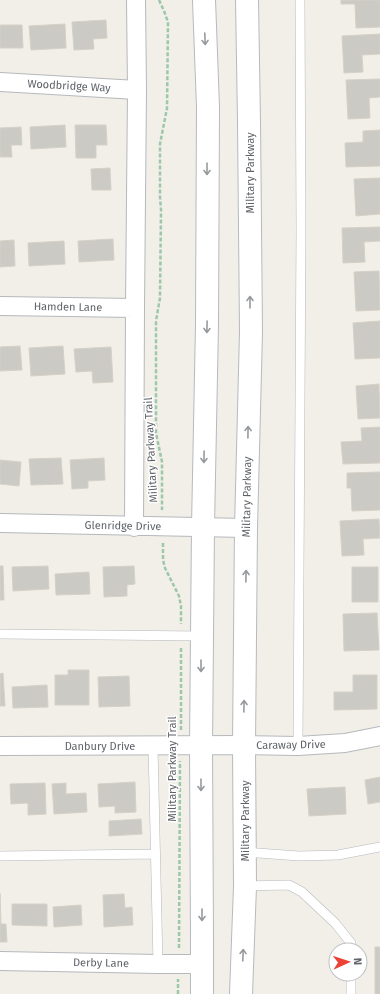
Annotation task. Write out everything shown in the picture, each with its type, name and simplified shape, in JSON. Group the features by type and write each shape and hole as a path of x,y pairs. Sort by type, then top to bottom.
{"main road":[{"path":"202,994 202,929 191,746 191,636 203,527 207,316 208,122 204,0"},
{"name":"Military Parkway","path":"241,994 245,886 244,745 246,528 251,332 247,0"}],"street":[{"path":"134,527 138,90 136,0"},
{"name":"Woodbridge Way","path":"0,82 138,90"},
{"name":"Hamden Lane","path":"0,306 135,308"},
{"name":"Glenridge Drive","path":"0,523 134,527 246,528"},
{"name":"Caraway Drive","path":"191,746 298,746 345,743 380,736"},
{"name":"Danbury Drive","path":"0,746 191,746"},
{"name":"Derby Lane","path":"0,961 179,965 202,964"}],"lane":[{"path":"298,746 301,230 300,0"},
{"path":"0,634 191,636"},
{"path":"153,746 158,964"},
{"path":"245,852 299,856 338,855 380,847"},
{"path":"0,856 156,854"},
{"path":"245,886 289,885 302,892 335,923 350,942"},
{"path":"351,982 351,994"}],"path":[{"name":"Military Parkway Trail","path":"159,0 168,22 167,108 160,144 160,298 156,321 156,433 162,462 163,560 165,568 179,596 191,636 191,746 178,994"}],"building":[{"path":"341,0 380,0 380,27 356,28 355,4 341,4"},
{"path":"106,20 107,38 93,39 94,49 74,50 72,22"},
{"path":"65,24 66,48 31,50 29,26"},
{"path":"0,25 22,25 23,48 0,48"},
{"path":"380,34 380,54 362,55 363,72 344,73 342,36"},
{"path":"380,79 380,97 369,98 370,118 348,119 346,80"},
{"path":"65,125 66,147 31,149 30,127"},
{"path":"75,125 106,125 107,145 96,145 96,158 76,158"},
{"path":"21,127 22,145 11,145 12,157 0,157 0,128"},
{"path":"380,130 380,166 346,167 345,143 363,142 363,131"},
{"path":"110,168 111,190 92,190 91,169"},
{"path":"380,178 380,214 356,216 354,179"},
{"path":"380,227 380,241 364,242 365,262 343,263 342,228"},
{"path":"113,239 114,260 79,262 78,241"},
{"path":"14,240 15,266 0,267 0,241"},
{"path":"64,241 65,264 29,266 28,243"},
{"path":"379,271 380,310 356,311 354,272"},
{"path":"380,321 380,358 355,359 353,323"},
{"path":"20,346 22,370 0,371 0,347"},
{"path":"63,346 65,374 31,376 29,348"},
{"path":"111,347 113,382 93,383 92,371 76,372 74,349"},
{"path":"379,384 380,418 358,419 356,386"},
{"path":"380,427 380,463 343,464 341,442 362,441 361,428"},
{"path":"61,458 63,484 31,485 29,459"},
{"path":"104,458 105,480 88,481 88,488 72,489 70,460"},
{"path":"0,460 21,462 19,486 0,484"},
{"path":"380,472 380,510 352,511 351,488 347,488 347,473"},
{"path":"379,519 380,538 363,539 364,555 342,556 340,521"},
{"path":"0,566 3,566 4,600 0,600"},
{"path":"48,566 49,589 13,591 12,567"},
{"path":"134,566 135,584 127,585 127,596 104,597 103,567"},
{"path":"352,567 378,567 378,602 352,602"},
{"path":"89,572 90,594 56,595 55,574"},
{"path":"377,613 379,650 344,651 343,614"},
{"path":"68,670 89,670 89,705 55,705 55,675 68,675"},
{"path":"3,673 5,706 0,706 0,674"},
{"path":"353,675 377,675 377,709 334,710 334,692 353,692"},
{"path":"129,676 130,706 99,707 98,677"},
{"path":"47,685 48,707 13,708 12,687"},
{"path":"380,777 380,802 368,804 365,780"},
{"path":"135,782 136,812 115,813 115,806 99,807 98,784"},
{"path":"45,783 46,814 28,815 28,803 11,804 10,784"},
{"path":"66,783 66,794 86,793 87,812 54,814 52,784"},
{"path":"345,787 346,814 309,816 307,789"},
{"path":"141,819 142,834 109,836 109,821"},
{"path":"0,893 1,924 6,924 7,942 0,942"},
{"path":"124,894 125,908 132,907 133,925 104,927 103,895"},
{"path":"12,904 47,904 47,926 12,925"},
{"path":"81,905 82,925 54,927 53,907"},
{"path":"375,947 380,947 380,994 375,994"}]}
